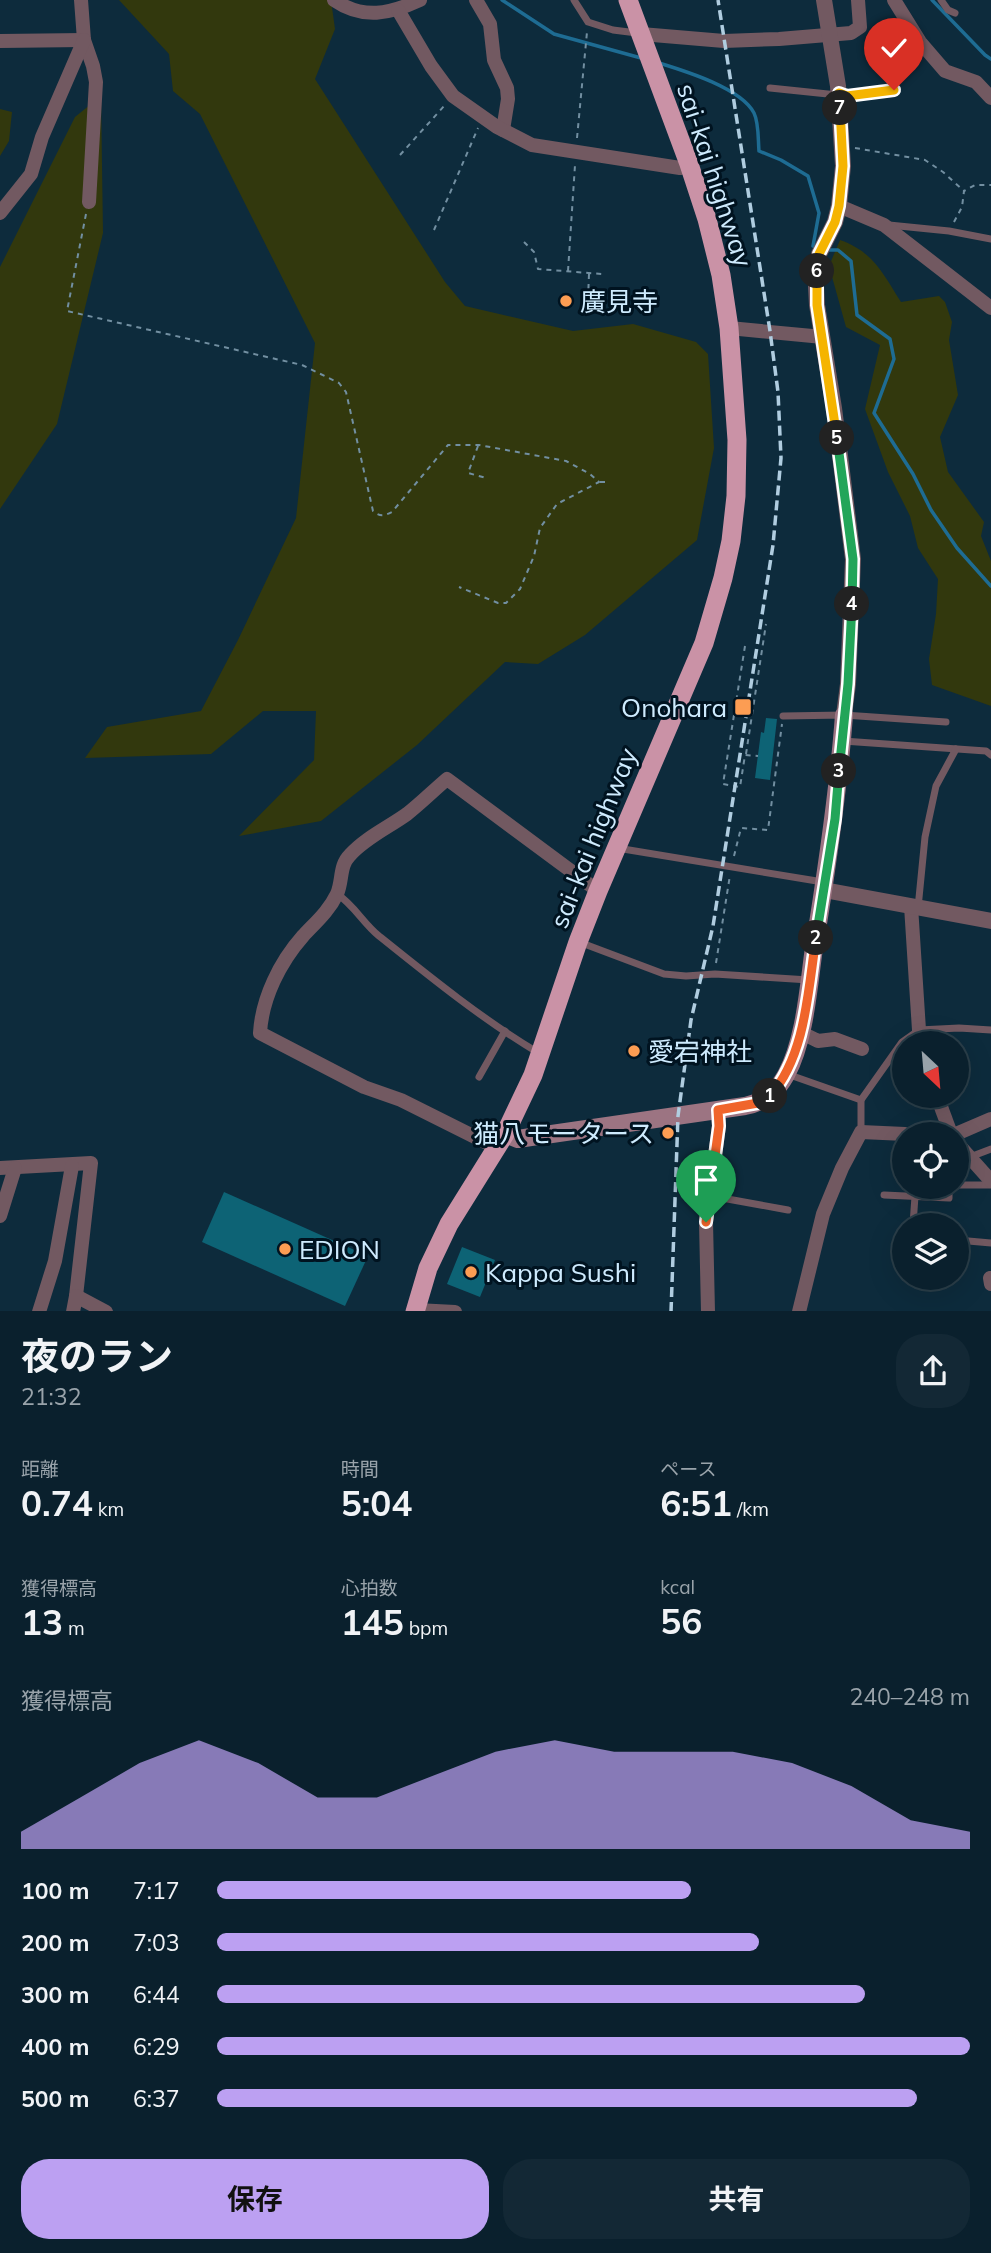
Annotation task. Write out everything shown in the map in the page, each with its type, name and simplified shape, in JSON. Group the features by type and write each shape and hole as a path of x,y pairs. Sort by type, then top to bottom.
{"highway":[{"name":"sai-kai highway","path":"415,1310 428,1268 449,1224 501,1141 541,1055 578,942 598,891 704,643 731,541 736,496 737,440 729,328 721,275 689,164 628,0"}],"main road":[{"path":"501,1141 718,1110 768,1099 787,1074 800,1032 835,819 844,715"}],"street":[{"path":"81,0 84,40 96,82 89,202"},
{"path":"334,0 362,12 376,13 398,10 420,0"},
{"path":"476,0 490,24 494,60 507,88 503,130"},
{"path":"824,0 839,93 843,166 839,206 831,233 819,254 816,296 853,559 848,684 844,715"},
{"path":"641,34 724,41 851,33 860,27 858,0"},
{"path":"894,0 920,42 945,71 976,82 991,98"},
{"path":"398,10 431,66 453,96 482,119 533,145 680,168 689,164"},
{"path":"0,41 84,40"},
{"path":"0,213 32,174 42,138 84,40"},
{"path":"839,206 884,225 991,308"},
{"path":"729,328 823,337"},
{"path":"501,1141 364,1087 260,1033 261,1021 279,968 302,937 326,912 337,894 342,864 352,852 408,813 447,779 598,891"},
{"path":"825,886 914,907 991,921"},
{"path":"914,907 920,1031"},
{"path":"800,1032 818,1041 835,1039 862,1049"},
{"path":"708,1311 706,1222 719,1126 718,1110"},
{"path":"969,1128 991,1119"},
{"path":"799,1311 823,1214 860,1132 892,1133"},
{"path":"969,1158 991,1183"},
{"path":"0,1216 7,1168 91,1163 73,1311"},
{"path":"39,1311 55,1261 72,1166"},
{"path":"76,1296 106,1311"},
{"path":"415,1310 454,1311"}],"lane":[{"path":"574,0 588,22 613,30 641,34"},
{"path":"941,0 947,10 955,13"},
{"path":"770,88 839,93 847,96 894,90"},
{"path":"884,225 949,231 991,239"},
{"path":"783,716 844,715 946,722"},
{"path":"842,741 956,748 986,751 991,755"},
{"path":"914,907 936,786 956,748"},
{"path":"617,848 732,866 825,886"},
{"path":"337,894 350,902 376,933 505,1031 541,1055"},
{"path":"578,942 664,974 810,980"},
{"path":"949,1031 967,1028 991,1030"},
{"path":"479,1077 505,1031"},
{"path":"860,1132 861,1100 892,1056"},
{"path":"787,1074 861,1100"},
{"path":"969,1158 991,1149"},
{"path":"969,1184 991,1183"},
{"path":"884,1195 892,1195"},
{"path":"711,1196 788,1210"},
{"path":"969,1241 991,1243"}],"path":[{"path":"568,271 588,22"},
{"path":"400,155 453,96"},
{"path":"434,230 482,119"},
{"path":"842,146 925,160 964,191"},
{"path":"964,191 975,185 991,185"},
{"path":"949,231 962,207 964,191"},
{"path":"89,202 67,311 302,365 339,383 346,392 373,511 379,516 392,512 448,445 479,445 566,461 590,474 598,482"},
{"path":"524,242 534,252 538,269 602,274"},
{"path":"589,273 588,299 592,305 605,312"},
{"path":"479,445 468,473 486,478"},
{"path":"459,587 498,603 506,603 520,589 534,556 540,528 557,504 598,482 609,481"},
{"path":"745,646 723,784 740,787 766,624"},
{"path":"715,974 732,866 741,828 768,830 783,716"},
{"path":"745,755 758,756"},
{"path":"773,758 778,757"}],"green space":[{"path":"119,0 331,0 335,29 315,79 445,282 465,306 573,331 633,324 696,342 708,354 714,448 697,540 585,635 538,664 505,662 417,745 321,821 239,836 314,760 316,711 263,711 211,754 85,758 107,727 201,711 296,518 315,343 200,114 173,91 169,54"},
{"path":"101,96 103,233 57,424 0,509 0,267 75,117"},
{"path":"0,109 12,112 9,141 0,156"},
{"path":"840,240 861,251 876,265 901,302 939,296 945,302 952,322 949,340 958,395 940,437 948,472 984,522 981,536 991,561 991,706 932,685 929,659 938,579 918,548 910,516 888,472 865,409 880,345 846,327 829,266"}],"building":[{"name":"Onohara","path":"766,718 777,719 770,780 755,778 761,732 764,733"},
{"name":"EDION","path":"224,1192 368,1256 345,1306 202,1242"},
{"name":"Kappa Sushi","path":"462,1247 495,1260 480,1297 447,1284"}],"waterway":[{"path":"502,0 554,34 641,58"},
{"path":"932,0 991,59"},
{"path":"659,63 725,88 747,104 757,122 759,151 808,176 819,213 813,246 817,247"},
{"path":"828,250 838,250 851,261 857,315 890,339 894,359 874,413 913,474 931,510 957,548 991,586"}],"railway":[{"path":"671,1311 678,1116 691,1020 713,926 773,545 781,458 778,392 770,331 718,0"}],"place":[{"name":"廣見寺","path":"566,301"},
{"name":"Onohara","path":"743,707"},
{"name":"愛宕神社","path":"634,1051"},
{"name":"猫八モータース","path":"668,1133"},
{"name":"EDION","path":"285,1249"},
{"name":"Kappa Sushi","path":"471,1272"}],"route":[{"path":"706,1222 719,1126 718,1110 768,1099 780,1085 796,1049 809,988 835,819 848,684 853,576 834,408 817,305 819,254 831,233 839,206 843,166 839,93 847,96 894,90"}]}
